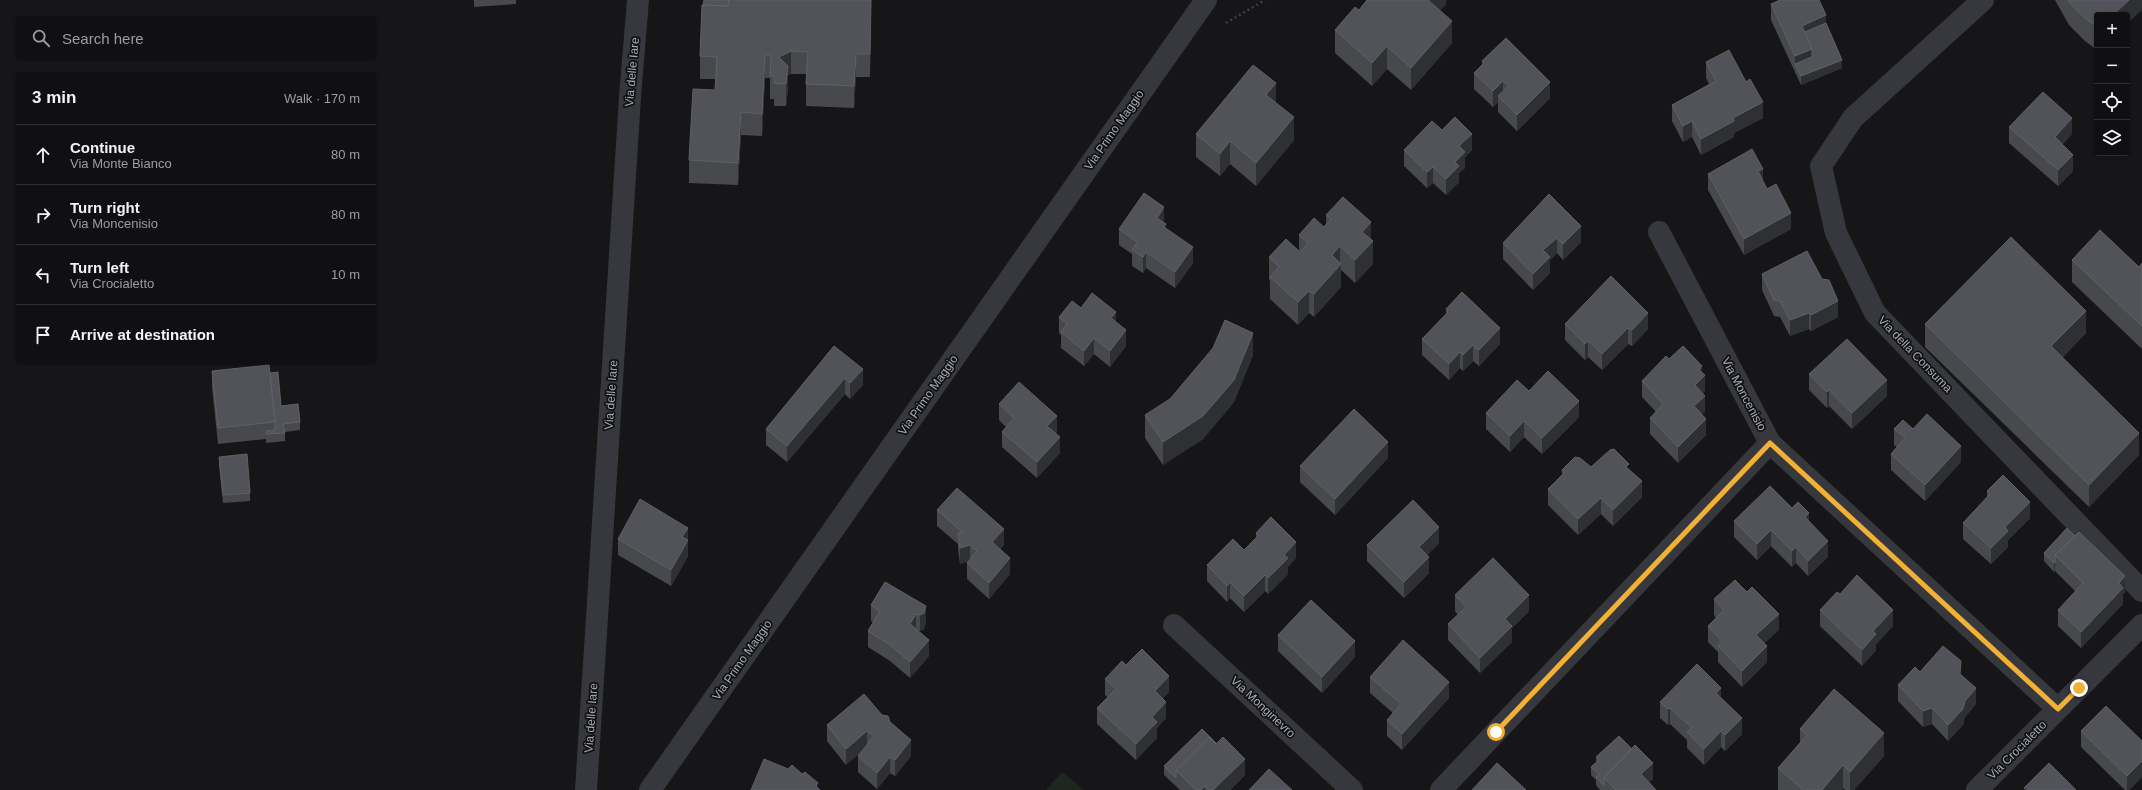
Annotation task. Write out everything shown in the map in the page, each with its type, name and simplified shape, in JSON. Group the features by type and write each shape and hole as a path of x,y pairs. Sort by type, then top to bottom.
{"street":[{"name":"Via delle Iare","path":"586,790 630,97 638,0"},
{"name":"Via Primo Maggio","path":"650,790 1206,0"},
{"name":"Via della Consuma","path":"1983,0 1853,118 1821,166 1836,233 1875,313 2142,591"},
{"name":"Via Moncenisio","path":"1659,232 1770,443 2058,709"},
{"path":"1441,790 1770,443"},
{"name":"Via Monginevro","path":"1174,625 1352,790"},
{"name":"Via Crocialetto","path":"1977,790 2142,625"}],"shaded area":[{"path":"1062,772 1084,790 1046,790"}],"building":[{"path":"704,0 729,0 728,6 703,5"},
{"path":"729,0 871,0 870,54 856,54 854,86 806,84 808,52 791,51 779,57 788,66 786,84 774,83 774,76 770,76 771,55 765,55 762,114 741,112 738,163 689,160 693,89 715,90 717,57 700,56 702,5 728,6"},
{"path":"1367,0 1429,0 1452,21 1411,68 1387,46 1372,63 1335,30 1355,7 1359,10"},
{"path":"1780,0 1819,0 1826,15 1802,26 1812,49 1795,56 1771,4"},
{"path":"2068,0 2129,0 2116,12 2094,12 2094,25"},
{"path":"1826,23 1842,60 1801,76 1795,64 1812,57 1812,49 1805,32"},
{"path":"1506,38 1550,82 1517,115 1498,96 1509,86 1503,81 1493,91 1474,73 1484,63 1482,61"},
{"path":"1729,50 1746,82 1750,79 1763,102 1733,118 1734,121 1701,139 1692,121 1683,126 1672,105 1716,81 1706,62"},
{"path":"1253,65 1276,83 1266,95 1294,117 1256,163 1230,141 1220,154 1196,134"},
{"path":"2043,92 2072,118 2055,137 2073,155 2058,170 2009,127"},
{"path":"1455,117 1472,134 1459,146 1465,152 1455,162 1459,166 1446,179 1433,167 1427,172 1404,150 1432,121 1442,130"},
{"path":"1752,149 1763,169 1758,171 1767,189 1776,184 1791,213 1744,239 1708,174"},
{"path":"1144,193 1164,207 1157,218 1166,224 1164,227 1193,247 1175,272 1146,252 1143,257 1132,250 1137,242 1119,229"},
{"path":"1549,194 1581,226 1563,244 1557,238 1543,250 1550,257 1533,274 1503,243"},
{"path":"1343,197 1371,222 1362,232 1373,241 1355,260 1340,246 1332,255 1341,264 1314,294 1309,291 1298,302 1270,277 1279,267 1269,257 1286,239 1300,252 1308,243 1299,235 1314,218 1324,227 1331,219 1326,215"},
{"path":"2100,230 2139,267 2142,263 2142,326 2072,260"},
{"path":"2011,237 2086,311 2051,346 2139,433 2089,485 1925,324"},
{"path":"1807,251 1822,279 1829,280 1838,301 1811,315 1809,313 1790,320 1780,301 1774,300 1762,274"},
{"path":"1611,276 1648,313 1632,330 1628,328 1602,354 1588,341 1585,344 1565,324"},
{"path":"1462,292 1500,328 1479,350 1473,345 1463,355 1460,352 1449,364 1422,339 1448,312 1446,309"},
{"path":"1092,293 1116,312 1111,318 1126,330 1110,351 1094,338 1084,351 1061,332 1067,324 1059,317 1072,301 1081,308"},
{"path":"1225,320 1253,333 1234,380 1203,416 1163,442 1145,415 1170,399 1213,348"},
{"path":"1847,339 1887,380 1852,413 1829,390 1827,392 1809,374"},
{"path":"834,346 863,369 850,383 845,378 787,446 766,429"},
{"path":"1683,346 1702,366 1699,370 1705,375 1695,385 1705,396 1694,406 1706,419 1678,447 1650,418 1663,404 1642,381 1666,356 1669,359"},
{"path":"269,365 275,422 218,428 212,371"},
{"path":"1548,371 1579,401 1542,438 1524,421 1510,436 1486,413 1517,380 1529,391"},
{"path":"278,372 281,406 298,404 300,422 283,424 285,433 266,434 266,431 275,430 270,373"},
{"path":"1019,382 1057,416 1047,426 1060,437 1037,462 1002,432 1014,418 999,404"},
{"path":"1354,409 1388,442 1335,499 1300,466"},
{"path":"1927,414 1961,446 1925,485 1891,454 1905,438 1894,429 1903,420 1913,429"},
{"path":"1614,449 1629,464 1626,467 1642,481 1613,510 1601,498 1578,519 1548,489 1564,473 1562,470 1575,457 1580,458 1591,467 1610,450"},
{"path":"247,454 250,493 223,495 219,457"},
{"path":"2003,475 2030,502 2005,527 2008,531 1991,548 1963,523 1990,494 1987,491"},
{"path":"1770,486 1792,508 1798,502 1809,513 1805,517 1828,541 1808,561 1796,547 1792,551 1771,530 1757,544 1734,521"},
{"path":"957,488 1004,529 992,542 1010,558 989,583 967,563 977,551 970,545 960,548 958,533 963,533 937,510"},
{"path":"640,499 688,528 682,537 688,540 671,570 618,539"},
{"path":"1413,500 1439,527 1419,547 1429,557 1404,582 1367,545"},
{"path":"1271,517 1296,542 1284,555 1288,558 1268,578 1265,575 1244,596 1230,582 1227,586 1207,565 1233,539 1244,550 1258,536 1256,533"},
{"path":"2067,528 2075,536 2055,555 2054,563 2044,553"},
{"path":"2079,532 2125,576 2119,583 2123,588 2081,632 2058,610 2083,583 2055,555"},
{"path":"1493,558 1529,595 1505,619 1512,626 1480,658 1448,624 1466,607 1455,595"},
{"path":"1857,575 1893,610 1873,631 1876,634 1862,650 1820,610 1837,592 1840,594"},
{"path":"1735,580 1747,592 1752,587 1779,614 1756,635 1767,646 1742,671 1718,646 1722,641 1708,626 1724,610 1714,599"},
{"path":"885,582 926,606 924,613 920,615 916,614 910,624 929,640 910,662 890,645 868,631 880,611 871,605"},
{"path":"1311,600 1355,641 1322,677 1278,635"},
{"path":"1403,640 1449,682 1402,734 1387,720 1401,704 1370,677"},
{"path":"1943,646 1961,661 1960,674 1976,688 1965,701 1963,709 1948,725 1932,708 1923,711 1898,685 1915,667 1920,672"},
{"path":"1142,649 1169,676 1155,691 1166,702 1152,717 1157,722 1136,744 1097,708 1116,689 1105,679 1122,661 1126,665"},
{"path":"1697,664 1721,688 1716,693 1742,718 1725,735 1721,731 1704,749 1687,732 1692,728 1670,708 1668,709 1660,702"},
{"path":"1834,689 1884,733 1850,772 1843,765 1822,790 1803,790 1778,768 1807,735 1800,729"},
{"path":"864,694 882,715 888,716 890,722 911,740 895,760 890,757 877,773 858,756 874,736 867,731 846,749 827,725"},
{"path":"2106,706 2142,741 2142,761 2127,776 2081,731"},
{"path":"1202,729 1217,744 1209,737 1176,770 1176,778 1164,766"},
{"path":"1619,736 1632,749 1604,778 1604,786 1596,777 1599,774 1591,767 1599,760 1596,757"},
{"path":"1209,737 1216,744 1223,737 1245,759 1213,790 1209,790 1205,786 1201,790 1196,790 1176,770"},
{"path":"1635,745 1653,763 1641,774 1656,790 1616,790 1604,778"},
{"path":"764,759 788,769 792,765 802,774 805,772 818,783 816,786 820,790 751,790"},
{"path":"1497,763 1526,790 1472,790"},
{"path":"2049,763 2076,790 2027,790 2024,788"},
{"path":"1269,769 1292,790 1249,790"}],"route":[{"path":"1496,732 1770,443 2058,709 2079,688"}]}
